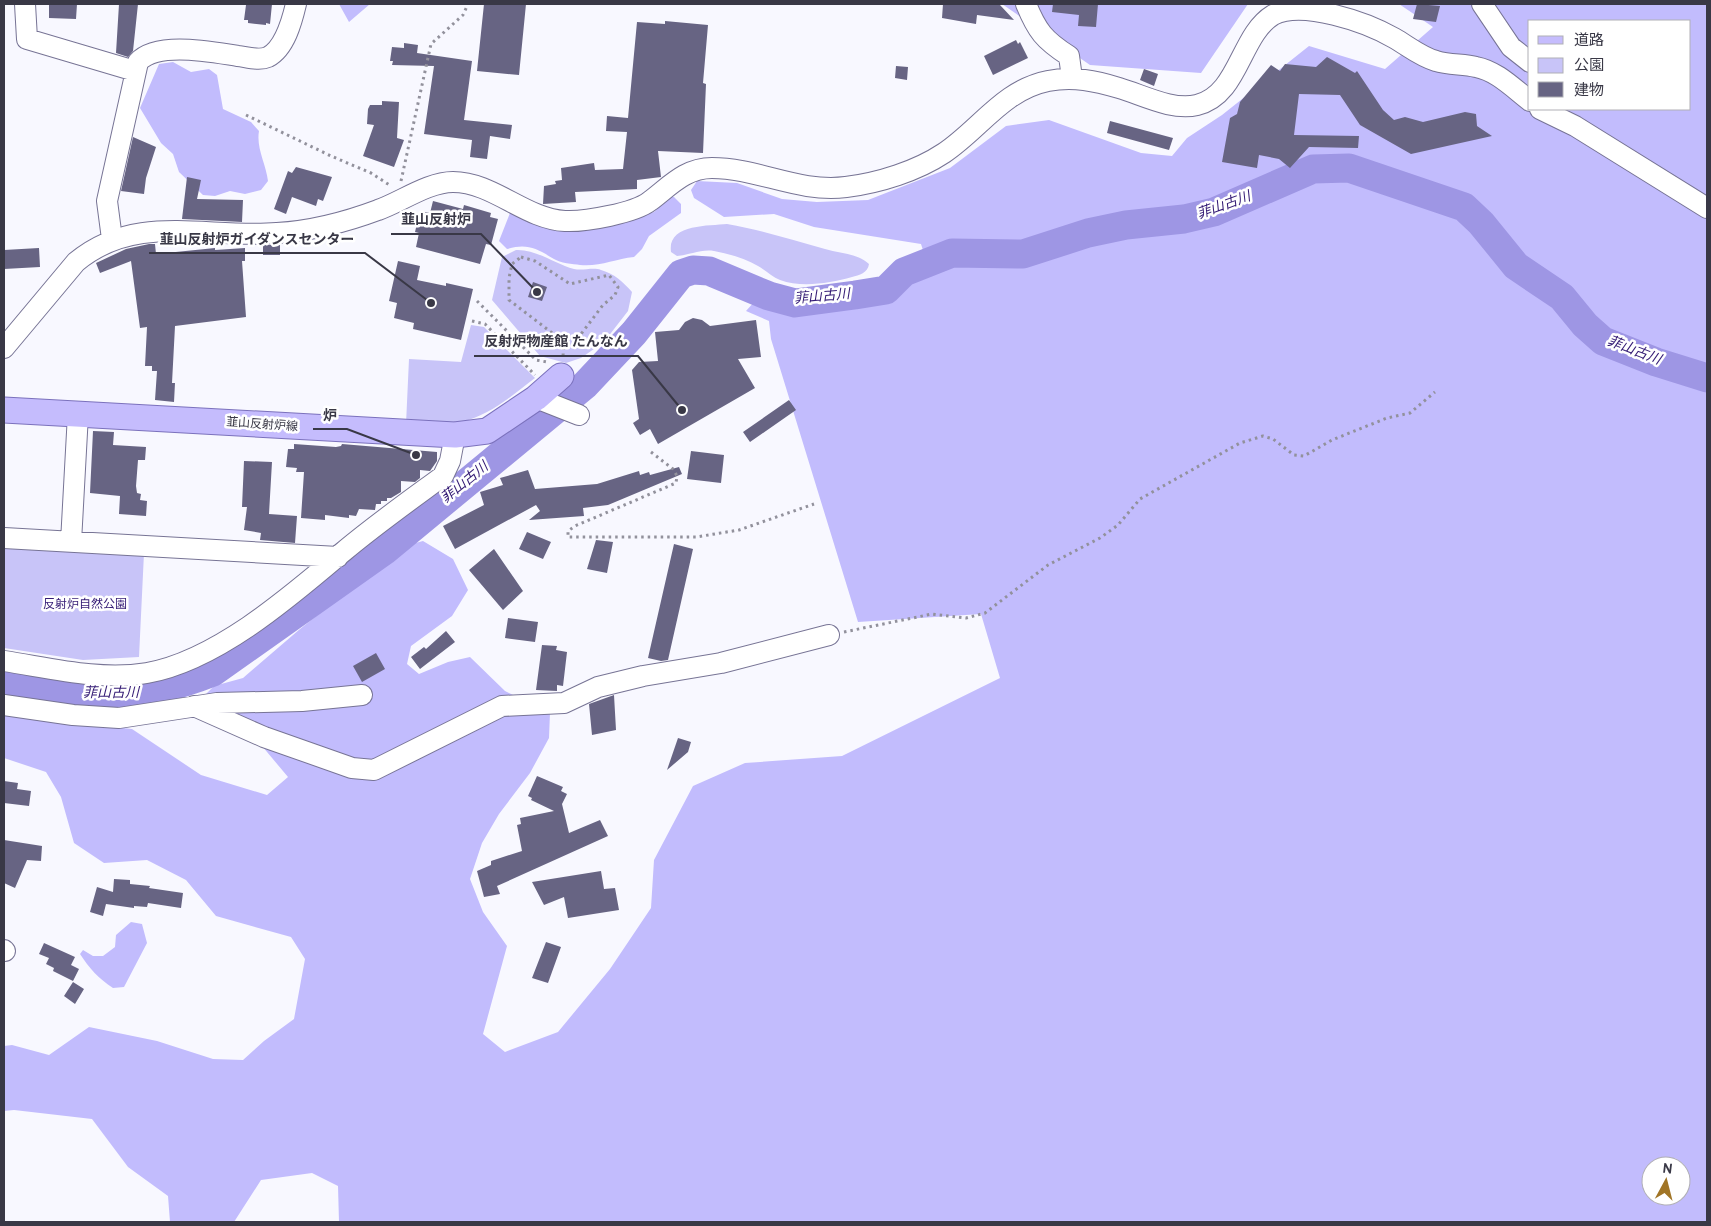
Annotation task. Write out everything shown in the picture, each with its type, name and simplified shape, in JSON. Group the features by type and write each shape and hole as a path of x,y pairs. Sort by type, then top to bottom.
{"main road":[{"name":"韮山反射炉線","path":"4,410 455,436 487,431 549,391"}],"street":[{"path":"25,4 27,39 135,71"},
{"path":"112,239 107,202 138,62 144,56 165,50 215,53 259,59 268,57 282,42 292,21 296,4"},
{"path":"1026,4 1033,21 1048,43 1069,56 1072,78"},
{"path":"1482,4 1511,47 1528,60"},
{"path":"4,348 76,262 88,252 112,239 162,230 278,233 351,218 399,197 440,183 467,183 535,212 566,221 610,215 636,208 648,203 660,190 684,175 709,168 741,171 800,186 823,188 847,187 916,168 946,152 990,112 1012,95 1032,85 1072,78 1117,87 1173,104 1196,105 1209,100 1224,86 1255,34 1269,17 1282,10 1300,7 1368,25 1438,62 1478,67 1492,72 1528,99"},
{"path":"1544,110 1562,114 1575,126 1707,208"},
{"path":"549,391 579,415"},
{"path":"71,542 78,414"},
{"path":"4,661 100,675 145,673 171,668 191,660 262,616 443,476 450,462 455,436"},
{"path":"4,538 338,557"},
{"path":"194,706 264,737 352,768 374,770 502,706 564,703 598,687 643,676 721,663 829,635"},
{"path":"4,705 104,718 133,716 194,706 302,701 362,695"}],"path":[{"path":"246,115 371,173 399,197 431,44 463,15 468,4"},
{"path":"522,257 534,261 570,284 609,275 618,286 615,295 603,305 575,342 564,342 509,300 509,278 512,264 522,257"},
{"path":"472,321 485,324 549,391 558,367 536,360 477,301"},
{"path":"829,635 932,614 966,618 985,613 1048,565 1100,538 1118,526 1140,499 1240,444 1262,436 1273,439 1294,455 1304,456 1332,440 1387,418 1410,413 1435,392"},
{"path":"651,452 673,469 678,476 676,483 575,526 568,531 568,537 696,537 739,530 814,504"}],"green space":[{"path":"727,224 854,256 869,264 865,272 843,279 816,284 797,284 780,280 753,263 725,253 705,251 677,256 671,252 671,243 675,236 682,231 700,226"},
{"path":"516,250 538,254 574,269 598,269 615,276 632,292 628,311 604,342 581,358 566,363 540,356 492,300 502,257"},
{"path":"471,325 484,327 535,378 491,410 471,419 448,424 406,424 409,359 461,362"},
{"name":"反射炉自然公園","path":"4,545 144,553 139,657 83,660 4,648"}],"shaded area":[{"path":"339,4 370,4 349,22"},
{"path":"1002,4 1248,4 1201,73 1090,65"},
{"path":"1399,4 1707,4 1707,1222 339,1222 338,1186 312,1173 261,1180 234,1222 170,1222 168,1196 128,1167 92,1119 14,1110 4,1111 4,1046 12,1045 49,1055 89,1027 157,1041 213,1059 243,1060 264,1041 294,1019 305,959 291,937 216,916 186,880 147,860 104,863 74,843 61,797 46,772 4,758 4,714 132,729 201,775 267,795 288,777 262,746 205,695 214,686 243,678 300,629 404,546 423,541 453,559 468,590 452,616 411,646 407,664 419,674 448,662 470,657 505,691 550,713 549,738 530,773 499,814 482,843 470,879 483,912 507,946 483,1034 505,1052 558,1032 610,969 651,908 654,860 693,786 745,763 842,756 1000,678 981,614 858,622 771,339 769,321 746,311 755,301 800,310 887,298 929,269 921,244 814,227 774,214 724,217 694,198 691,190 697,181 737,183 782,199 817,202 868,200 950,168 1006,126 1049,120 1141,153 1172,156 1187,138 1222,115 1309,46 1385,69 1433,27"},
{"path":"173,62 191,72 209,69 217,75 223,109 251,122 259,131 260,150 268,181 261,190 245,194 230,191 215,196 203,195 179,172 173,154 161,143 140,108 159,64"},
{"path":"669,197 674,197 681,204 681,213 649,236 642,249 634,257 594,265 580,265 557,260 532,248 514,247 507,249 499,241 510,213 631,218 654,212"},
{"path":"131,922 142,924 147,943 124,987 113,988 95,973 80,954 83,950 93,956 103,956 115,947 116,935"}],"building":[{"path":"49,4 77,4 76,19 49,18"},
{"path":"119,4 138,4 133,51 128,57 116,53"},
{"path":"272,4 270,24 248,23 248,20 244,20 246,5"},
{"path":"484,4 526,4 519,75 477,71"},
{"path":"943,4 1000,5 1014,20 977,15 976,24 942,18"},
{"path":"1053,4 1098,4 1096,27 1078,26 1079,15 1052,12"},
{"path":"1417,4 1440,6 1436,22 1413,19"},
{"path":"665,21 708,25 703,83 706,84 703,153 658,151 661,177 637,180 637,189 575,192 576,202 543,204 544,186 556,184 555,181 562,180 561,168 594,163 595,170 623,169 627,132 606,131 607,116 628,118 637,22 665,24"},
{"path":"1016,40 1018,44 1020,42 1028,58 993,75 984,56"},
{"path":"404,43 418,45 417,53 472,61 464,120 512,125 510,139 490,136 487,159 470,157 472,140 424,134 434,66 392,65 393,61 390,61 392,47 404,48"},
{"path":"1327,57 1355,73 1357,71 1383,110 1394,120 1405,117 1423,122 1465,112 1476,114 1477,126 1492,136 1411,154 1360,125 1340,95 1299,94 1294,135 1359,136 1358,148 1309,147 1290,168 1279,159 1259,155 1257,168 1222,162 1230,118 1237,114 1240,102 1271,65 1280,71 1285,64 1316,67"},
{"path":"896,66 908,67 907,80 895,78"},
{"path":"1144,69 1158,74 1154,86 1140,80"},
{"path":"382,101 399,102 397,138 404,140 394,167 363,156 374,125 367,124 368,109 370,105 382,105"},
{"path":"1110,121 1173,138 1169,150 1107,133"},
{"path":"133,137 156,147 146,178 144,194 121,191"},
{"path":"296,167 332,177 323,201 318,199 316,206 292,197 286,214 274,209 288,171 292,173"},
{"path":"187,177 201,180 197,199 243,200 242,222 182,219"},
{"path":"433,201 463,209 464,205 491,213 490,217 498,219 491,245 486,244 480,264 416,247 419,233 415,232 420,211 430,213"},
{"path":"155,244 156,254 215,248 215,250 245,248 245,261 242,261 246,317 175,326 172,383 175,383 174,402 155,400 157,371 152,371 152,366 145,366 147,327 140,328 131,261 100,273 96,263 126,249"},
{"path":"263,245 280,245 280,255 263,255"},
{"path":"39,248 40,267 4,269 4,250"},
{"path":"398,261 420,266 417,280 446,286 446,283 473,289 461,340 413,329 414,323 394,318 397,303 389,301"},
{"path":"533,282 547,287 542,301 528,297"},
{"path":"693,318 702,320 710,326 756,320 761,357 738,359 755,388 658,444 650,429 640,435 633,423 639,419 632,370 639,362 658,361 655,332 679,330 685,322"},
{"path":"789,400 796,410 750,442 743,432"},
{"path":"93,431 114,432 113,445 146,447 145,460 138,460 136,486 137,493 141,494 140,500 147,501 146,516 119,514 120,496 90,493"},
{"path":"294,444 336,447 342,444 437,452 437,461 430,471 420,470 420,478 415,482 401,481 401,492 391,498 387,498 387,501 381,501 381,504 376,504 375,510 359,509 356,516 349,515 349,518 325,515 325,520 301,518 304,472 296,472 297,468 286,467 288,449 294,449"},
{"path":"691,451 724,455 721,483 687,479"},
{"path":"244,461 272,462 269,514 297,516 295,543 260,540 261,533 244,530 247,507 242,507"},
{"path":"679,467 682,474 608,505 583,508 584,516 529,520 540,511 536,505 455,549 443,526 484,505 480,492 503,485 500,478 528,470 535,489 597,484 639,471 640,475 649,472 650,475"},
{"path":"527,532 551,542 543,559 519,549"},
{"path":"596,540 613,542 607,573 587,569"},
{"path":"674,544 693,549 668,660 661,661 648,658"},
{"path":"494,549 523,591 503,610 469,570"},
{"path":"508,618 538,622 535,642 505,638"},
{"path":"446,631 455,642 420,669 411,657 424,647 426,649"},
{"path":"542,645 557,646 556,650 567,652 563,686 557,685 557,691 536,690"},
{"path":"376,653 385,669 362,682 353,666"},
{"path":"614,695 616,730 592,735 589,704"},
{"path":"678,738 691,742 688,752 667,770"},
{"path":"537,776 563,787 561,791 567,794 562,804 569,833 600,820 608,836 497,886 500,894 484,897 477,871 491,865 491,861 522,851 517,825 521,824 520,818 554,811 531,800 532,798 528,796"},
{"path":"4,781 18,783 17,789 31,791 29,806 4,803"},
{"path":"4,840 42,846 41,861 27,860 15,888 4,883"},
{"path":"601,871 604,889 615,888 619,910 568,918 564,897 544,905 532,882"},
{"path":"114,879 130,880 130,884 183,893 181,908 148,903 147,907 134,906 134,908 106,904 103,916 90,912 97,887 113,892"},
{"path":"546,942 561,947 548,983 532,978"},
{"path":"44,943 75,957 71,965 79,969 73,981 53,971 54,968 46,964 49,958 39,954"},
{"path":"73,982 84,989 75,1004 64,996"}],"waterway":[{"name":"菲山古川","path":"4,682 73,693 111,695 156,690 213,672 384,551 585,385 634,333 681,274 693,270 709,271 769,296 795,303 855,295 886,290 904,272 952,253 1023,254 1088,233 1126,225 1184,219 1214,212 1313,169 1349,168 1464,207 1481,223 1516,266 1562,297 1585,325 1603,341 1656,362 1707,378"}],"place":[{"name":"韮山反射炉","path":"537,292"},
{"name":"韮山反射炉ガイダンスセンター","path":"431,303"},
{"name":"反射炉物産館 たんなん","path":"682,410"},
{"name":"炉","path":"416,455"}]}
